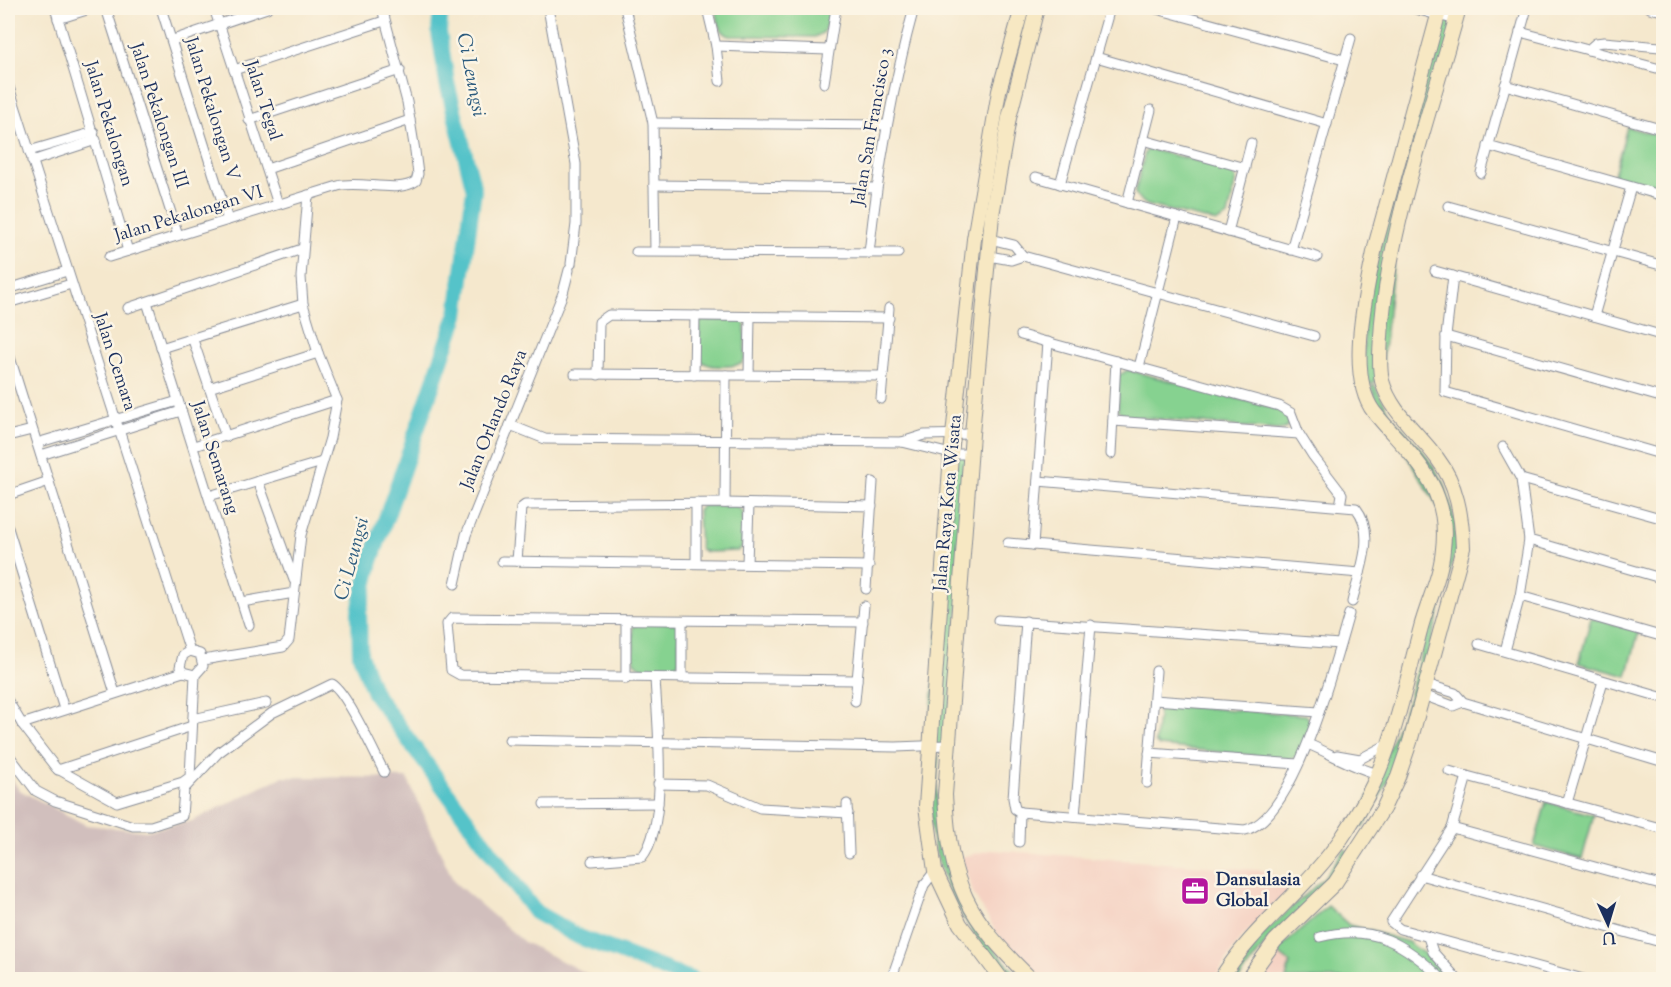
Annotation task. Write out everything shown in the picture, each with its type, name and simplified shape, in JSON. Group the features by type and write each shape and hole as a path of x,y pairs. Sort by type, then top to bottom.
{"street":[{"name":"Jalan Pekalongan","path":"55,8 128,251"},
{"path":"58,19 93,8"},
{"name":"Jalan Pekalongan III","path":"105,8 178,235"},
{"name":"Jalan Pekalongan V","path":"161,8 228,220"},
{"name":"Jalan Tegal","path":"214,8 278,204"},
{"path":"173,40 267,8"},
{"path":"267,168 410,120 400,70 382,8"},
{"name":"Jalan Orlando Raya","path":"455,584 466,535 563,294 570,267 576,224 576,164 548,8"},
{"path":"625,8 653,123 655,251"},
{"path":"707,8 716,46 720,81"},
{"path":"824,83 836,8"},
{"name":"Jalan San Francisco 3","path":"869,253 876,188 887,125 898,68 914,8"},
{"name":"Jalan Raya Kota Wisata","path":"1002,980 960,924 935,871 926,806 951,454 974,239 999,91 1022,8"},
{"name":"Jalan Raya Kota Wisata","path":"1032,980 974,916 955,876 947,831 947,745 990,239 1009,118 1038,8"},
{"path":"1060,184 1110,8"},
{"path":"1153,8 1344,60"},
{"path":"1247,980 1275,941 1335,883 1373,827 1398,777 1425,690 1463,548 1462,521 1450,479 1438,459 1387,397 1381,377 1384,301 1390,269 1404,204 1457,14 1412,8"},
{"path":"1481,173 1527,8"},
{"path":"1650,8 1664,11"},
{"path":"1220,980 1249,940 1305,885 1342,838 1378,774 1390,743 1440,568 1444,522 1438,499 1430,482 1372,409 1363,389 1359,369 1368,282 1439,11"},
{"path":"234,70 384,21"},
{"path":"1520,32 1664,70"},
{"path":"1291,250 1351,38"},
{"path":"1588,50 1596,43 1604,42 1660,47"},
{"path":"716,46 828,50"},
{"path":"1096,57 1327,124"},
{"path":"249,120 400,70"},
{"name":"Jalan Cemara","path":"8,84 190,651"},
{"path":"1505,85 1664,130"},
{"path":"1126,203 1151,110"},
{"name":"Jalan Pekalongan VI","path":"109,257 347,184 410,186 416,181 418,174 410,120"},
{"path":"653,123 887,125"},
{"path":"29,151 95,136"},
{"path":"32,161 95,136"},
{"path":"1143,140 1245,168"},
{"path":"1228,232 1251,142"},
{"path":"1488,146 1664,196"},
{"path":"1036,177 1317,257"},
{"path":"654,185 876,188"},
{"path":"1594,316 1631,187"},
{"path":"203,660 286,646 290,640 301,535 337,400 318,353 303,304 302,249 308,195"},
{"path":"1448,206 1664,266"},
{"path":"1139,367 1177,217"},
{"path":"990,239 1014,245 1023,256"},
{"path":"128,308 302,249"},
{"path":"636,252 898,253"},
{"path":"988,256 1011,260 1023,256 1314,336"},
{"path":"8,289 67,271"},
{"path":"1435,272 1664,336"},
{"path":"1453,276 1446,336 1445,392 1451,396 1661,455 1664,436"},
{"path":"8,303 71,284"},
{"name":"Jalan Semarang","path":"147,302 181,411 195,446 249,625"},
{"path":"161,348 193,340 303,304"},
{"path":"598,375 599,322 603,317 609,315 750,317 889,313 881,399"},
{"path":"694,375 695,316"},
{"path":"749,375 750,317"},
{"path":"1021,335 1279,406 1291,414 1299,434 1342,494 1340,506"},
{"path":"1446,336 1664,398"},
{"path":"193,340 226,437"},
{"path":"1033,545 1048,342"},
{"path":"8,351 12,382 38,443 115,693"},
{"path":"209,388 318,353"},
{"path":"1111,454 1116,361"},
{"path":"575,375 883,376"},
{"path":"725,503 726,375"},
{"path":"1363,389 1381,377"},
{"path":"195,446 337,400"},
{"path":"38,443 178,401"},
{"path":"41,455 181,411"},
{"path":"1113,421 1299,434"},
{"path":"510,425 545,439 902,442 951,454 971,454"},
{"path":"8,436 32,430"},
{"path":"902,442 924,435 972,434"},
{"path":"1503,447 1521,479 1529,540 1520,596 1505,651"},
{"path":"209,496 322,462"},
{"path":"1521,479 1664,519"},
{"path":"8,495 49,481"},
{"path":"258,481 294,588"},
{"path":"1038,481 1356,508 1365,526 1366,543 1352,602"},
{"path":"866,589 873,482"},
{"path":"696,503 696,562"},
{"path":"517,561 521,508 525,505 725,503 872,506"},
{"path":"747,563 749,504"},
{"path":"8,528 63,709"},
{"path":"1529,540 1664,579"},
{"path":"1008,543 1360,573"},
{"path":"502,561 869,566"},
{"path":"242,602 294,588"},
{"path":"1520,596 1664,637"},
{"path":"855,701 864,606"},
{"path":"1026,621 1013,798 1015,809 1020,812 1251,828 1256,826 1280,798 1308,744 1349,614"},
{"path":"857,680 626,679 460,675 451,670 447,624 452,618 627,622 863,622"},
{"path":"998,620 1340,644"},
{"path":"626,679 627,622"},
{"path":"682,622 682,678"},
{"path":"1075,816 1091,625"},
{"path":"1479,644 1664,698"},
{"path":"22,724 183,672 195,675 200,672 203,660 200,654 190,651 180,661 183,672"},
{"path":"1147,783 1156,671"},
{"path":"8,701 22,724 58,770 116,802 183,782 191,774 195,675"},
{"path":"592,861 642,857 654,836 658,804 655,678"},
{"path":"1567,803 1603,681"},
{"path":"8,754 29,784 44,797 133,826 151,826 182,816 184,789 219,753 272,712 332,684 366,736 384,772"},
{"path":"1425,690 1455,693 1463,702 1664,762"},
{"path":"1425,690 1453,706 1463,702"},
{"path":"1154,700 1319,712"},
{"path":"58,770 193,722 266,703"},
{"path":"509,740 896,747 947,745"},
{"path":"1334,755 1360,759 1390,743"},
{"path":"1308,744 1334,755 1353,768 1378,774"},
{"path":"1149,753 1298,764"},
{"path":"1449,771 1664,829"},
{"path":"1467,776 1452,828 1390,922 1400,929 1587,980"},
{"path":"658,784 707,785 760,808 847,808 849,853"},
{"path":"544,804 658,804"},
{"path":"1019,842 1020,812"},
{"path":"1452,828 1664,886"},
{"path":"1342,838 1359,850"},
{"path":"891,980 924,885 935,871"},
{"path":"1420,875 1664,943"},
{"path":"1320,938 1358,932 1378,936 1411,950 1443,980"},
{"path":"1428,937 1433,952 1458,980"}],"shaded area":[{"path":"8,772 19,790 86,825 146,831 192,821 282,777 407,778 454,882 524,942 597,979 8,979"},
{"path":"991,850 1268,871 1292,889 1240,939 1214,979 1044,979 1018,957 996,932 973,893 961,857"},
{"path":"1276,952 1291,963 1286,979 1252,980"}],"green space":[{"path":"716,8 831,8 824,32 815,37 730,36 721,28"},
{"path":"1413,8 1459,8 1395,247 1381,377 1363,389 1364,313 1438,15"},
{"path":"1627,127 1663,137 1663,171 1658,191 1613,178"},
{"path":"1149,149 1229,169 1236,179 1228,216 1217,222 1147,205 1139,199 1135,193 1145,152"},
{"path":"703,320 741,320 745,324 745,359 741,364 713,366 699,359 699,324"},
{"path":"1128,370 1277,409 1288,417 1289,424 1285,429 1277,430 1126,416 1118,410 1119,375"},
{"path":"1374,384 1392,417 1424,453 1444,483 1455,522 1456,549 1415,701 1391,774 1364,827 1361,827 1358,823 1409,699 1449,548 1448,523 1375,404 1377,401 1372,388"},
{"path":"951,454 971,454 947,745 929,745"},
{"path":"702,506 736,506 743,512 742,547 738,551 706,552 700,549 698,511"},
{"path":"1591,618 1639,631 1627,676 1579,663"},
{"path":"637,622 675,623 679,627 679,661 675,667 648,669 634,662 633,627"},
{"path":"1165,705 1306,715 1312,723 1298,756 1290,759 1159,746 1155,742 1159,708"},
{"path":"935,753 938,757 936,798 939,829 953,877 983,934 1009,966 1023,979 1012,979 986,950 963,916 945,879 933,841 930,809 932,754"},
{"path":"1546,802 1594,815 1582,859 1534,846"},
{"path":"1345,849 1349,852 1329,882 1270,938 1239,979 1231,980 1264,933 1324,878"},
{"path":"1328,906 1349,925 1408,942 1446,970 1452,979 1286,979 1290,963 1276,952"}],"waterway":[{"name":"Ci Leungsi","path":"441,8 439,32 447,83 474,190 457,315 371,561 359,612 360,655 374,693 535,912 579,937 693,980"}],"place":[{"name":"Dansulasia Global","path":"1195,891"}]}
